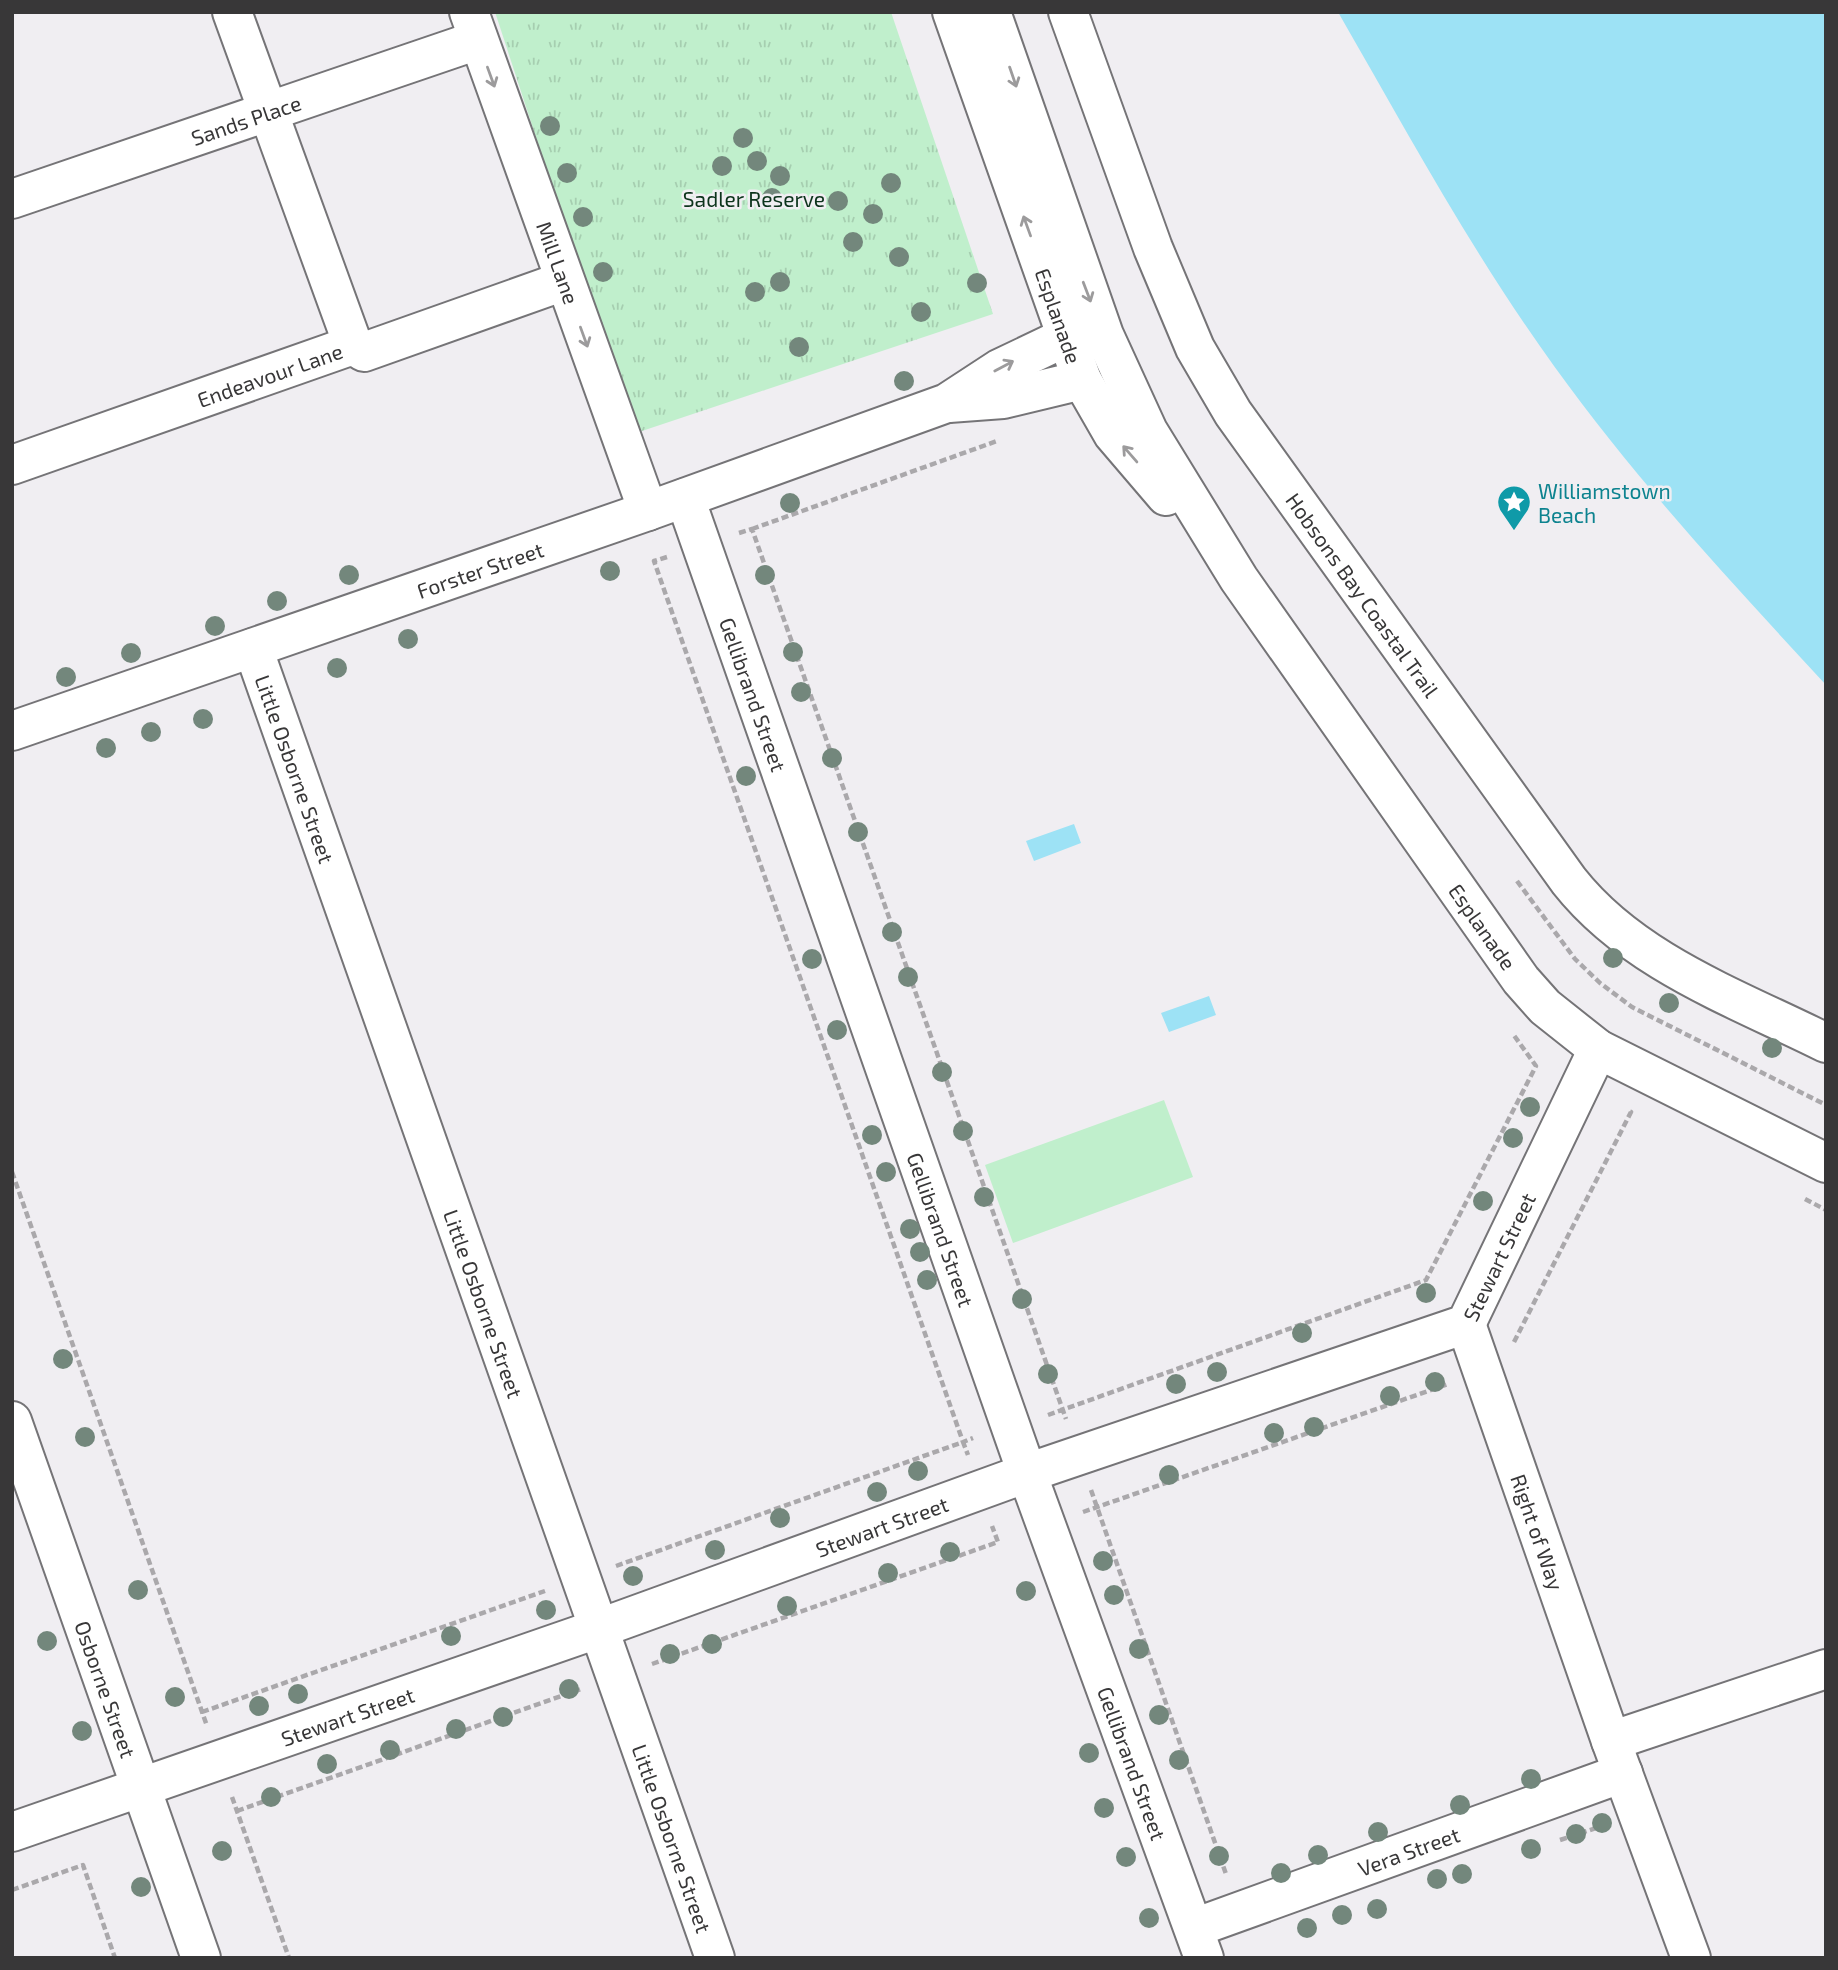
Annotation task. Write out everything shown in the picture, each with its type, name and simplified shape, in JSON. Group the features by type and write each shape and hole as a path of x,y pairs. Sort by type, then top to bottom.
{"street":[{"path":"232,12 353,345"},
{"name":"Esplanade","path":"952,12 1113,434 1239,579"},
{"name":"Esplanade","path":"990,12 1081,350 1148,430 1239,579 1521,980 1545,1007 1598,1049 1826,1163"},
{"name":"Hobsons Bay Coastal Trail","path":"1068,12 1153,248 1195,348 1233,413 1569,881 1595,911 1643,949 1826,1043"},
{"name":"Sands Place","path":"12,199 268,109 473,26"},
{"name":"Mill Lane","path":"473,26 648,512"},
{"name":"Endeavour Lane","path":"12,465 353,345 364,352 564,281"},
{"name":"Forster Street","path":"12,731 648,512 947,403 999,369 1081,350"},
{"name":"Gellibrand Street","path":"685,498 1027,1473 1199,1943"},
{"name":"Little Osborne Street","path":"253,648 715,1958"},
{"name":"Stewart Street","path":"12,1832 600,1628 1027,1473 1466,1324 1598,1049"},
{"name":"Right of Way","path":"1466,1324 1617,1757 1691,1958"},
{"name":"Osborne Street","path":"12,1421 201,1958"},
{"path":"1617,1757 1826,1669"},
{"name":"Vera Street","path":"1199,1943 1617,1757"}],"path":[{"path":"751,529 1009,436"},
{"path":"963,1441 1012,1427 1426,1280 1536,1066 1512,1032"},
{"path":"12,1172 289,1958"},
{"path":"12,1890 83,1865 115,1958"}],"green space":[{"name":"Sadler Reserve","path":"495,12 891,12 993,314 633,434"},
{"path":"1164,1100 1193,1177 1013,1243 985,1165"}],"water":[{"path":"1338,12 1826,12 1826,685 1651,490 1554,366 1468,236"},
{"path":"1074,824 1081,843 1034,861 1026,841"},
{"path":"1209,996 1216,1015 1169,1032 1161,1013"}],"place":[{"name":"Williamstown Beach","path":"1514,532"}]}
